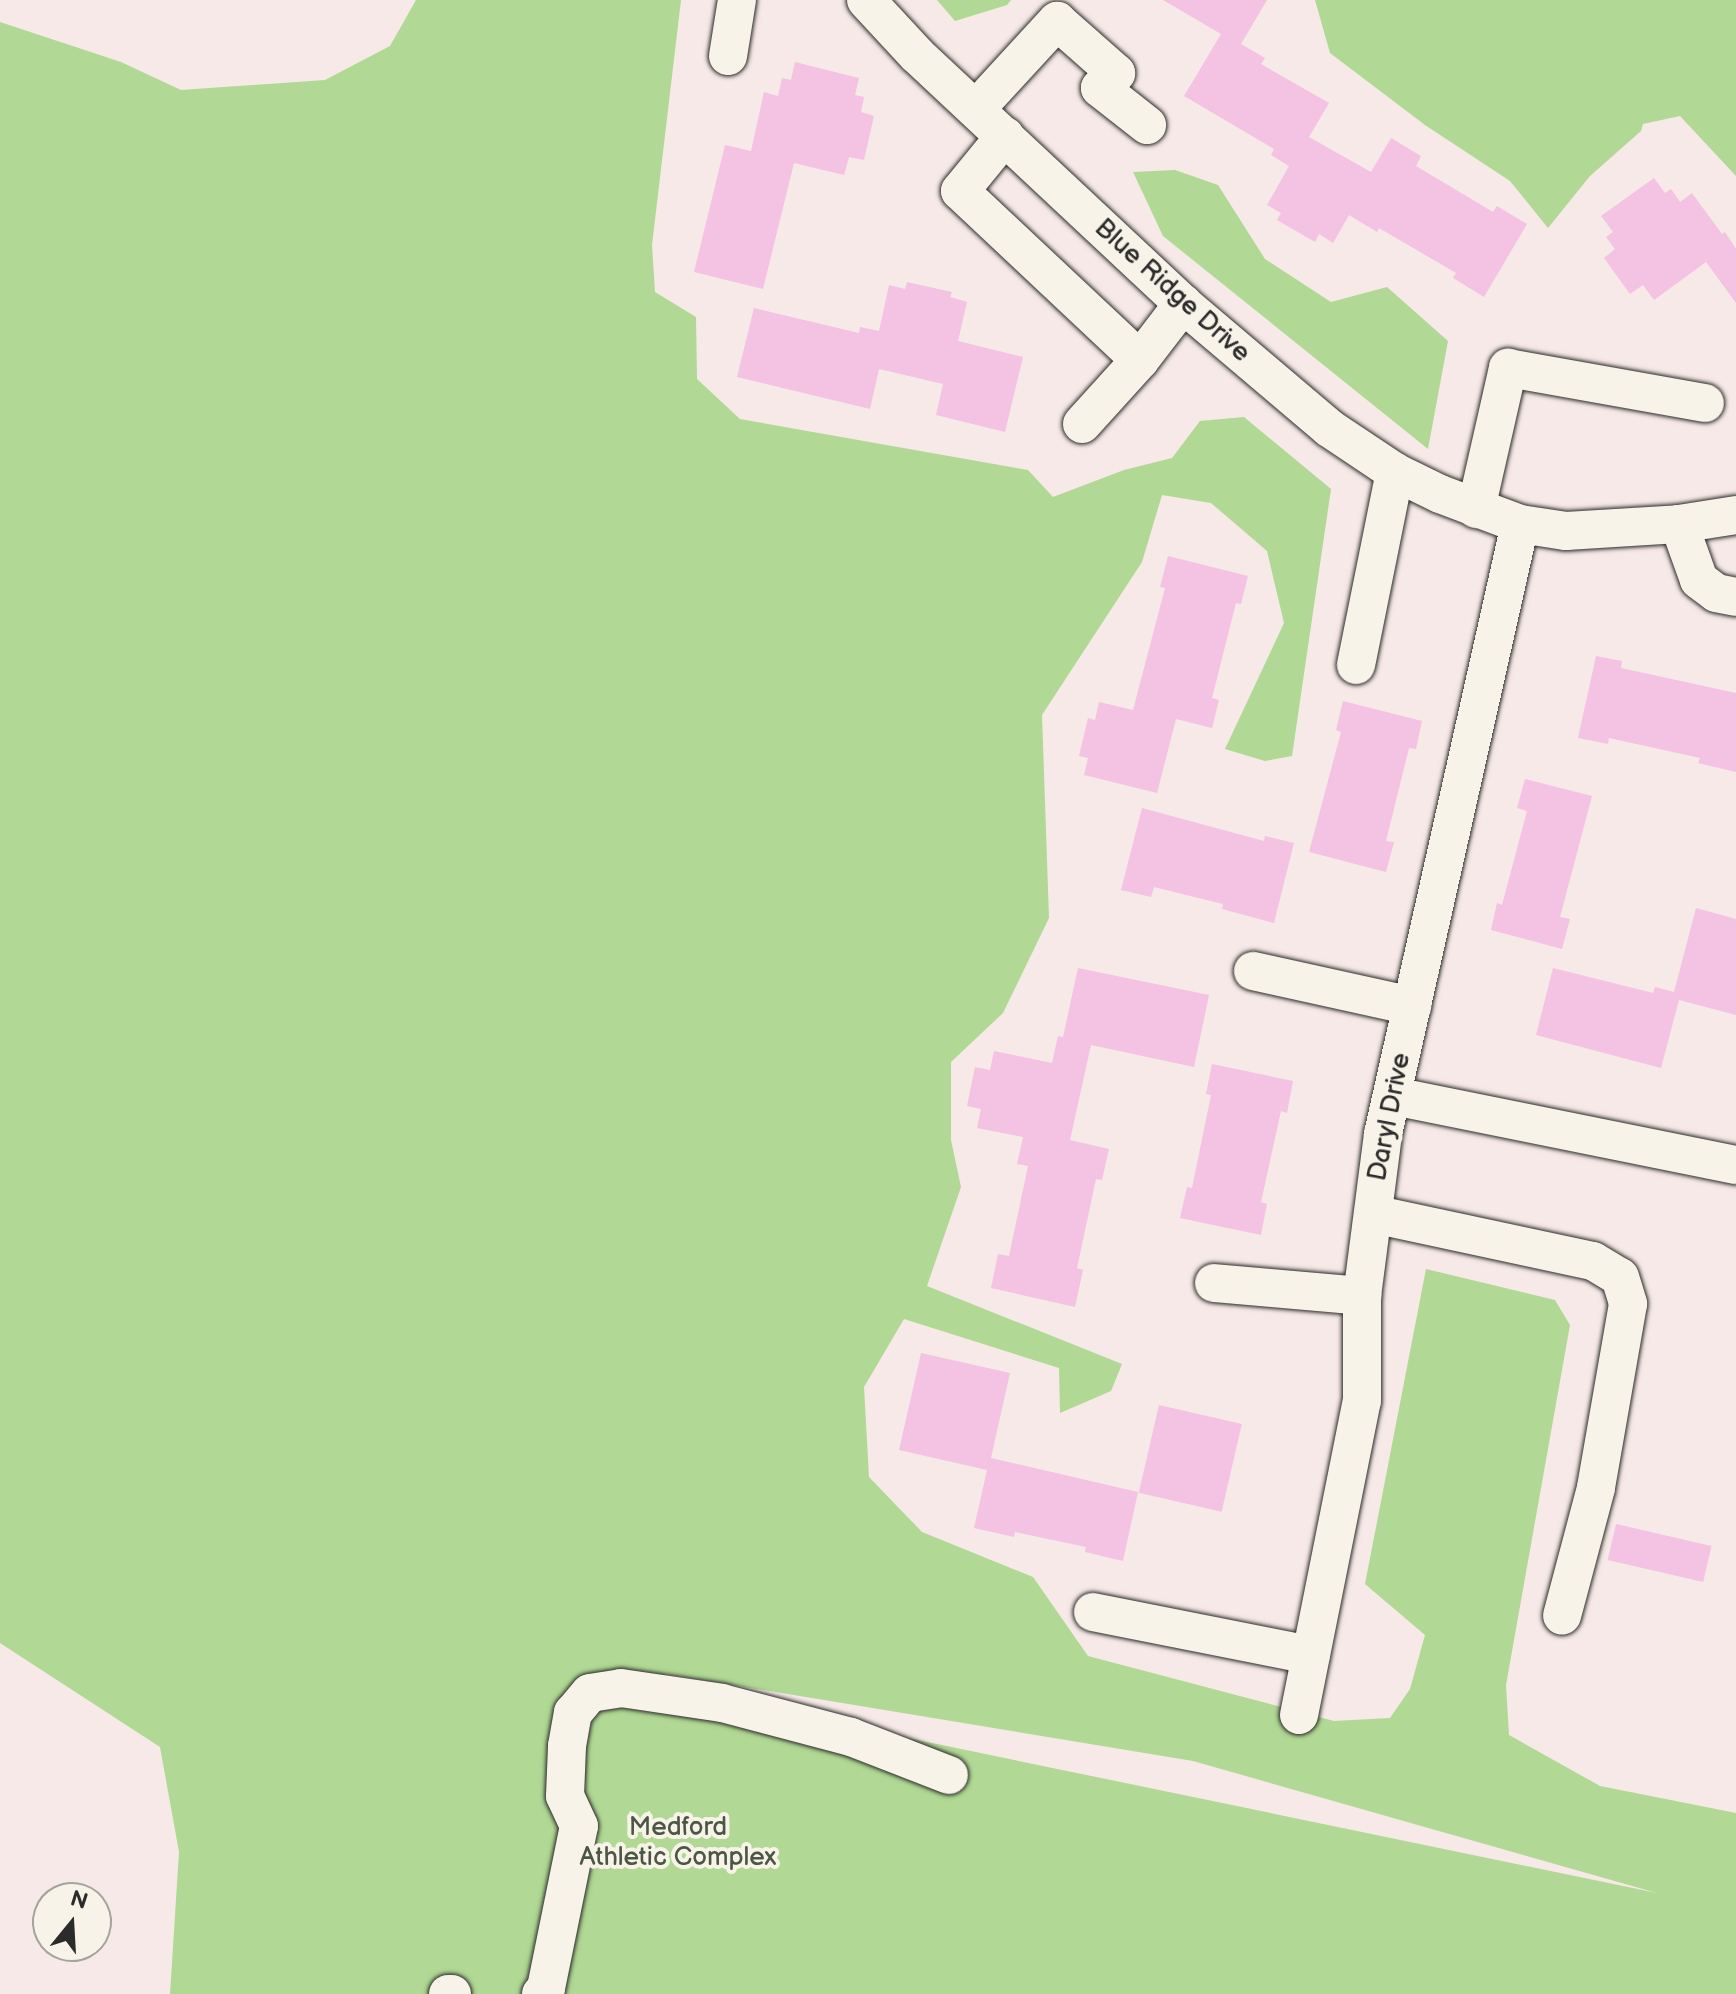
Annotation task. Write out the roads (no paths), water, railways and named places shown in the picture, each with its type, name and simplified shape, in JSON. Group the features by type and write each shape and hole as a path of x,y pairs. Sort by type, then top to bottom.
{"street":[{"path":"728,56 737,0"},
{"name":"Blue Ridge Drive","path":"866,0 917,55 1183,304 1329,428 1395,472 1476,509 1520,524 1566,531 1679,524 1736,515"},
{"path":"976,109 1057,21 1116,73 1100,88 1147,125"},
{"path":"1005,136 960,191 1140,360"},
{"path":"1082,424 1140,360 1183,304"},
{"path":"1476,509 1508,368 1705,403"},
{"path":"1356,665 1395,472"},
{"name":"Daryl Drive","path":"1299,1715 1362,1401 1362,1296 1383,1134 1520,524"},
{"path":"1679,524 1699,580 1716,593 1736,597"},
{"path":"1253,971 1412,1006"},
{"path":"1393,1096 1736,1165"},
{"path":"1373,1214 1593,1261 1620,1277 1628,1304 1596,1488 1562,1616"},
{"path":"1214,1283 1362,1296"},
{"path":"1093,1612 1311,1655"},
{"path":"541,1994 546,1988 579,1826 565,1796 567,1746 573,1713 590,1693 621,1688 722,1703 851,1737 949,1775"}],"park label":[{"name":"Medford Athletic Complex","path":"678,1843"}]}
